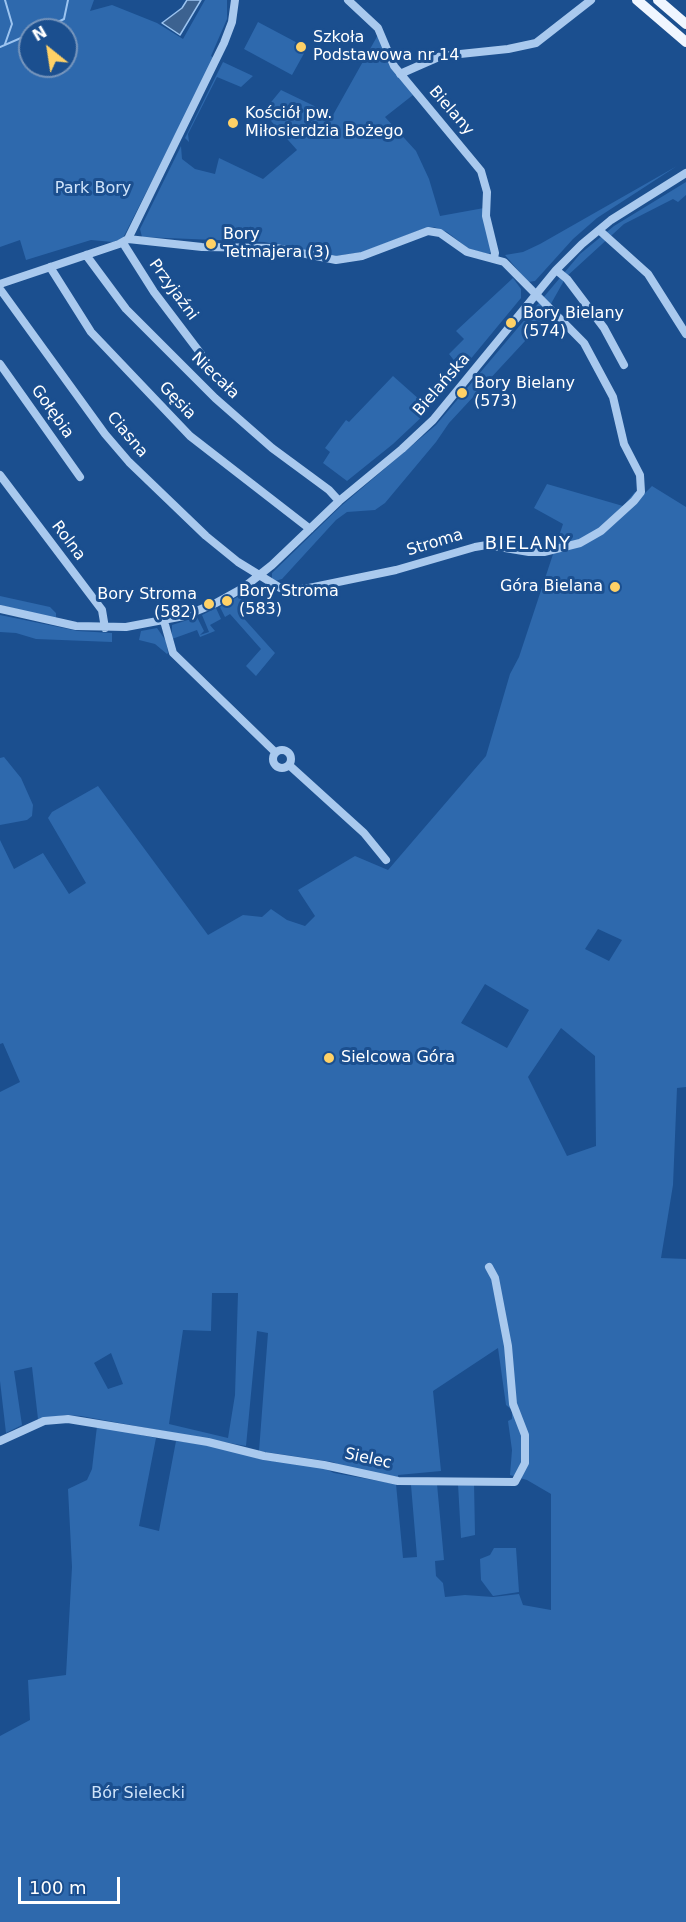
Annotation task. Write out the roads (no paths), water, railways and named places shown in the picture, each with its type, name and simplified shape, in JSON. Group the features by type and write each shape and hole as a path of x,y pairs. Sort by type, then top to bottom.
{"main road":[{"path":"637,0 686,42"},
{"path":"658,0 686,24"}],"street":[{"path":"125,241 224,43 233,18 235,0"},
{"name":"Bielany","path":"348,0 382,34 390,59 400,74 481,171 487,192 486,216 495,253 494,258"},
{"path":"400,74 441,56 508,49 536,43 591,0"},
{"name":"Bielańska","path":"0,609 59,623 105,628 164,621 216,603 259,576 339,501 433,420 556,270 599,230 686,173"},
{"path":"599,230 648,274 686,334"},
{"path":"0,286 125,241 276,248 336,260 362,256 434,231 445,235 467,252 494,258 508,265 535,296"},
{"name":"Przyjaźni","path":"125,241 154,292 201,354"},
{"name":"Niecała","path":"86,255 126,309 215,398 273,448 329,490 339,501"},
{"name":"Gęsia","path":"50,267 91,332 190,436 310,529"},
{"path":"556,270 567,279 604,328 624,365"},
{"name":"Ciasna","path":"0,286 105,434 129,462 206,536 259,576"},
{"name":"Stroma","path":"259,576 282,589 295,590 396,570 488,545 529,552 544,552 580,543 594,536 634,501 641,492 640,475 624,444 613,397 594,356 579,338 535,296"},
{"name":"Gołębia","path":"0,364 80,477"},
{"name":"Rolna","path":"0,475 102,610 105,628"},
{"path":"164,621 173,653 275,752"},
{"path":"281,749 288,751 292,758 289,765 283,768 276,766 273,759 275,752 281,749"},
{"path":"289,765 364,833 386,860"},
{"name":"Sielec","path":"0,1441 44,1421 68,1419 208,1442 264,1456 324,1465 398,1481 515,1482 525,1463 525,1435 513,1404 508,1346 495,1278 489,1267"}],"waterway":[{"path":"5,0 12,24 5,44"},
{"path":"64,18 68,0"},
{"path":"0,47 18,39"}],"place":[{"name":"Szkoła Podstawowa nr 14","path":"301,47"},
{"name":"Kościół pw. Miłosierdzia Bożego","path":"233,123"},
{"name":"Bory Tetmajera (3)","path":"211,244"},
{"name":"Bory Bielany (574)","path":"511,323"},
{"name":"Bory Bielany (573)","path":"462,393"},
{"name":"Góra Bielana","path":"615,587"},
{"name":"Bory Stroma (583)","path":"227,601"},
{"name":"Bory Stroma (582)","path":"209,604"},
{"name":"Sielcowa Góra","path":"329,1058"}],"district":[{"name":"BIELANY","path":"528,544"}],"park label":[{"name":"Park Bory","path":"93,189"},
{"name":"Bór Sielecki","path":"138,1794"}]}
